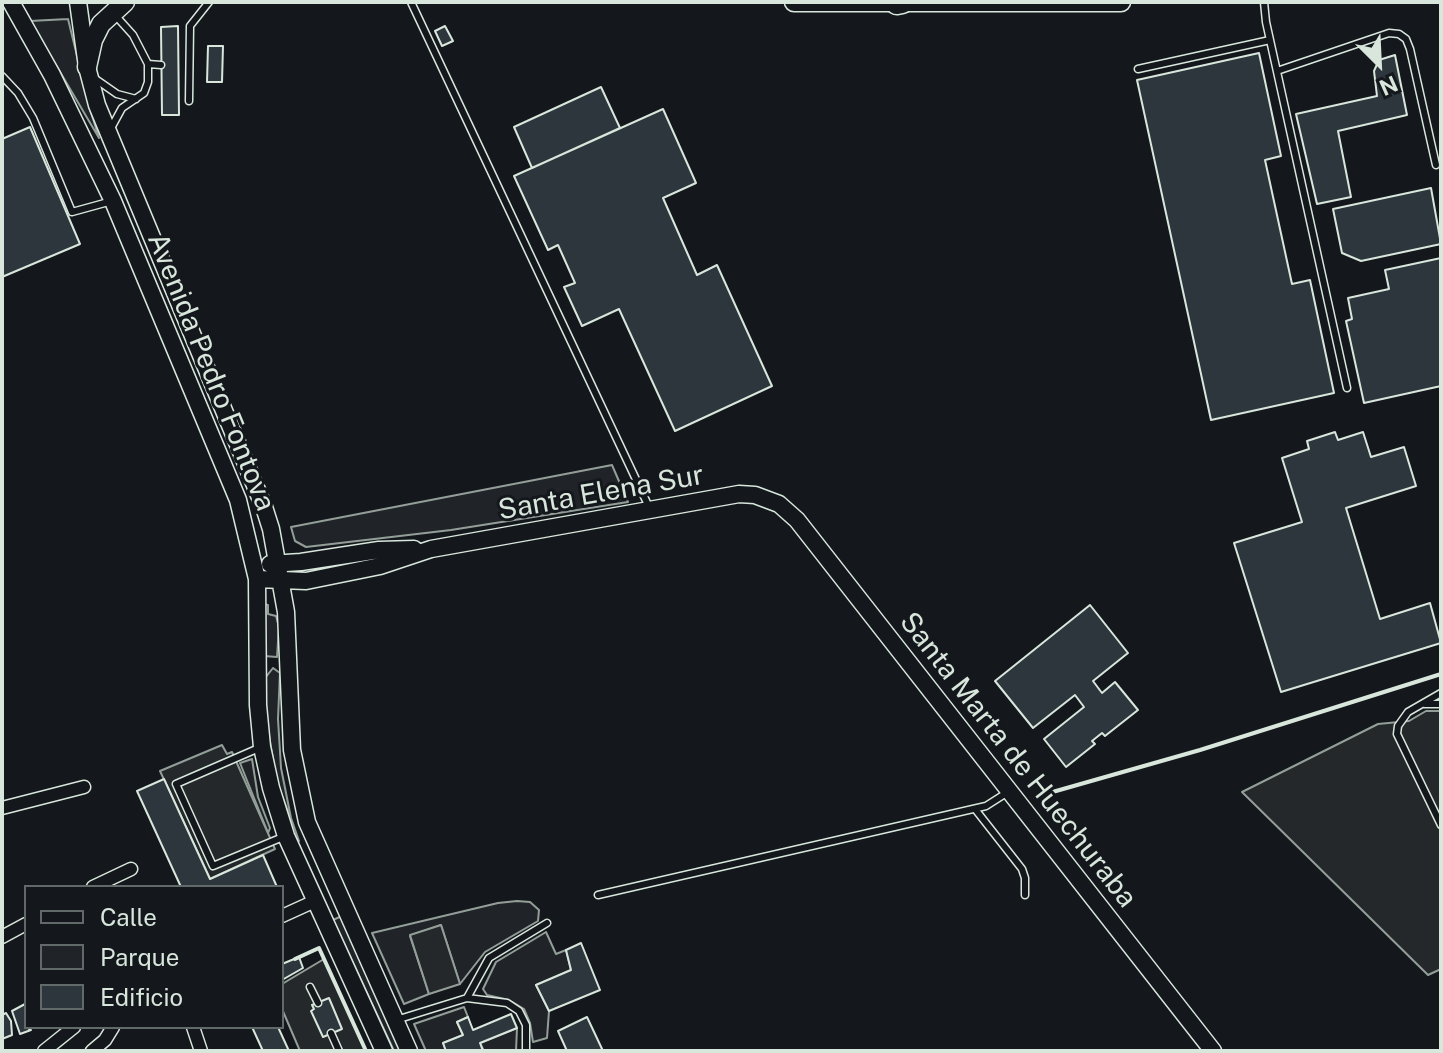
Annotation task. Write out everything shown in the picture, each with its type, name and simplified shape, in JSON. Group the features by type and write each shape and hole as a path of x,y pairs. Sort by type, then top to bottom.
{"main road":[{"path":"794,2 1121,2"},
{"path":"87,67 93,40 101,24 118,7"}],"street":[{"name":"Avenida Pedro Fontova","path":"11,2 52,75 113,201 227,472 247,529 256,572 262,747 271,788 286,836 384,1051"},
{"name":"Avenida Pedro Fontova","path":"78,2 87,67 97,105 264,507 282,582 290,675 292,750 307,822 409,1051"},
{"name":"Santa Elena Sur","path":"256,572 282,582 306,581 380,566 431,549 739,494 755,495 779,504"},
{"name":"Santa Marta de Huechuraba","path":"779,504 797,520 1213,1051"},
{"name":"Santa Elena Sur","path":"256,572 279,564 379,550 431,549"},
{"path":"258,673 266,665 274,664 290,675"},
{"path":"2,808 84,787"},
{"path":"97,885 131,869"},
{"path":"284,915 315,901"},
{"path":"2,937 24,925"},
{"path":"44,1051 72,1029"},
{"path":"92,1051 112,1029"},
{"path":"194,1029 201,1051"}],"lane":[{"path":"189,101 190,26 209,2"},
{"path":"411,2 651,511"},
{"path":"1264,2 1347,388"},
{"path":"109,133 122,108 144,93 148,82 148,64 118,7"},
{"path":"1277,71 1389,33 1399,34 1406,39 1410,49 1436,165"},
{"path":"1138,69 1270,40"},
{"path":"148,64 161,65"},
{"path":"178,65 190,66"},
{"path":"87,67 107,89 136,99"},
{"path":"2,76 18,93 33,118 72,212 113,201"},
{"path":"1441,693 1402,719 1397,734 1441,825"},
{"path":"1422,704 1441,704"},
{"path":"262,747 176,784 215,870 286,836"},
{"path":"598,895 975,809 1010,791"},
{"path":"975,809 1022,869 1025,895"},
{"path":"467,998 489,958 547,923"},
{"path":"310,987 318,1003"},
{"path":"396,1020 467,998 507,1003 519,1011 526,1025 526,1051"},
{"path":"331,1033 339,1051"}],"green space":[{"path":"68,19 90,109 99,138 30,21"},
{"path":"612,465 628,502 451,530 306,547 295,541 291,527"},
{"path":"263,604 268,605 268,614 276,616 279,627 277,657 264,656"},
{"path":"273,668 280,673 278,719 281,768 299,841 277,782 265,713 265,678"},
{"path":"252,759 258,797 270,828 268,833 240,763"},
{"path":"517,901 530,902 539,910 538,921 485,952 460,984 441,925 410,936 429,994 404,1004 372,933"},
{"path":"344,915 404,1051 394,1051 333,920"},
{"path":"546,932 556,954 566,950 571,970 536,985 549,1011 547,1038 533,1042 524,1009 509,1000 487,995 483,989 496,962"},
{"path":"464,1007 468,1017 457,1022 463,1035 443,1043 446,1051 426,1051 414,1024"},
{"path":"517,1028 516,1051 484,1051 480,1043"}],"shaded area":[{"path":"1426,711 1441,711 1441,969 1428,975 1242,792 1378,724 1409,721"},
{"path":"222,745 227,754 232,752 275,849 210,879 160,771"},
{"path":"441,925 460,984 429,994 410,935"},
{"path":"324,959 366,1051 300,1051 284,1014 284,983"}],"building":[{"path":"178,26 179,115 162,115 161,27"},
{"path":"445,26 453,41 442,46 435,31"},
{"path":"208,46 223,46 222,82 207,82"},
{"path":"1259,53 1281,156 1265,160 1292,284 1310,280 1334,393 1211,420 1137,80"},
{"path":"1395,55 1407,115 1338,131 1351,197 1317,204 1296,114 1377,96 1374,71 1379,60"},
{"path":"601,87 620,128 532,168 514,127"},
{"path":"663,109 696,183 663,198 697,275 717,265 772,386 675,431 619,309 582,326 564,287 575,283 558,245 548,250 514,176"},
{"path":"30,127 80,244 2,277 2,139"},
{"path":"1431,188 1441,244 1361,261 1342,253 1333,209"},
{"path":"1441,258 1441,386 1364,403 1346,321 1352,319 1348,298 1389,289 1385,270"},
{"path":"1335,432 1338,440 1363,432 1371,457 1404,447 1416,486 1346,508 1380,619 1430,603 1441,643 1281,692 1234,543 1302,522 1282,458 1309,449 1307,441"},
{"path":"1090,605 1128,653 1093,681 1102,693 1115,682 1138,710 1105,736 1102,733 1092,741 1095,744 1066,767 1044,739 1084,707 1075,695 1033,728 995,681"},
{"path":"164,779 210,879 263,855 276,885 180,885 137,791"},
{"path":"581,943 600,990 549,1011 536,985 571,970 566,950"},
{"path":"299,957 303,968 284,979 284,963"},
{"path":"329,998 342,1029 323,1037 311,1011 314,1009 312,1005"},
{"path":"24,1005 24,1029 31,1030 20,1034 12,1011"},
{"path":"6,1013 11,1021 12,1035 2,1039 2,1015"},
{"path":"511,1014 517,1028 480,1043 483,1051 446,1051 443,1043 463,1035 457,1022 468,1017 473,1030"},
{"path":"587,1017 603,1051 567,1051 558,1031"},
{"path":"253,1029 279,1029 289,1051 263,1051"}],"wall":[{"path":"1035,797 1200,750 1441,674"},
{"path":"295,959 319,948 366,1051"}]}
